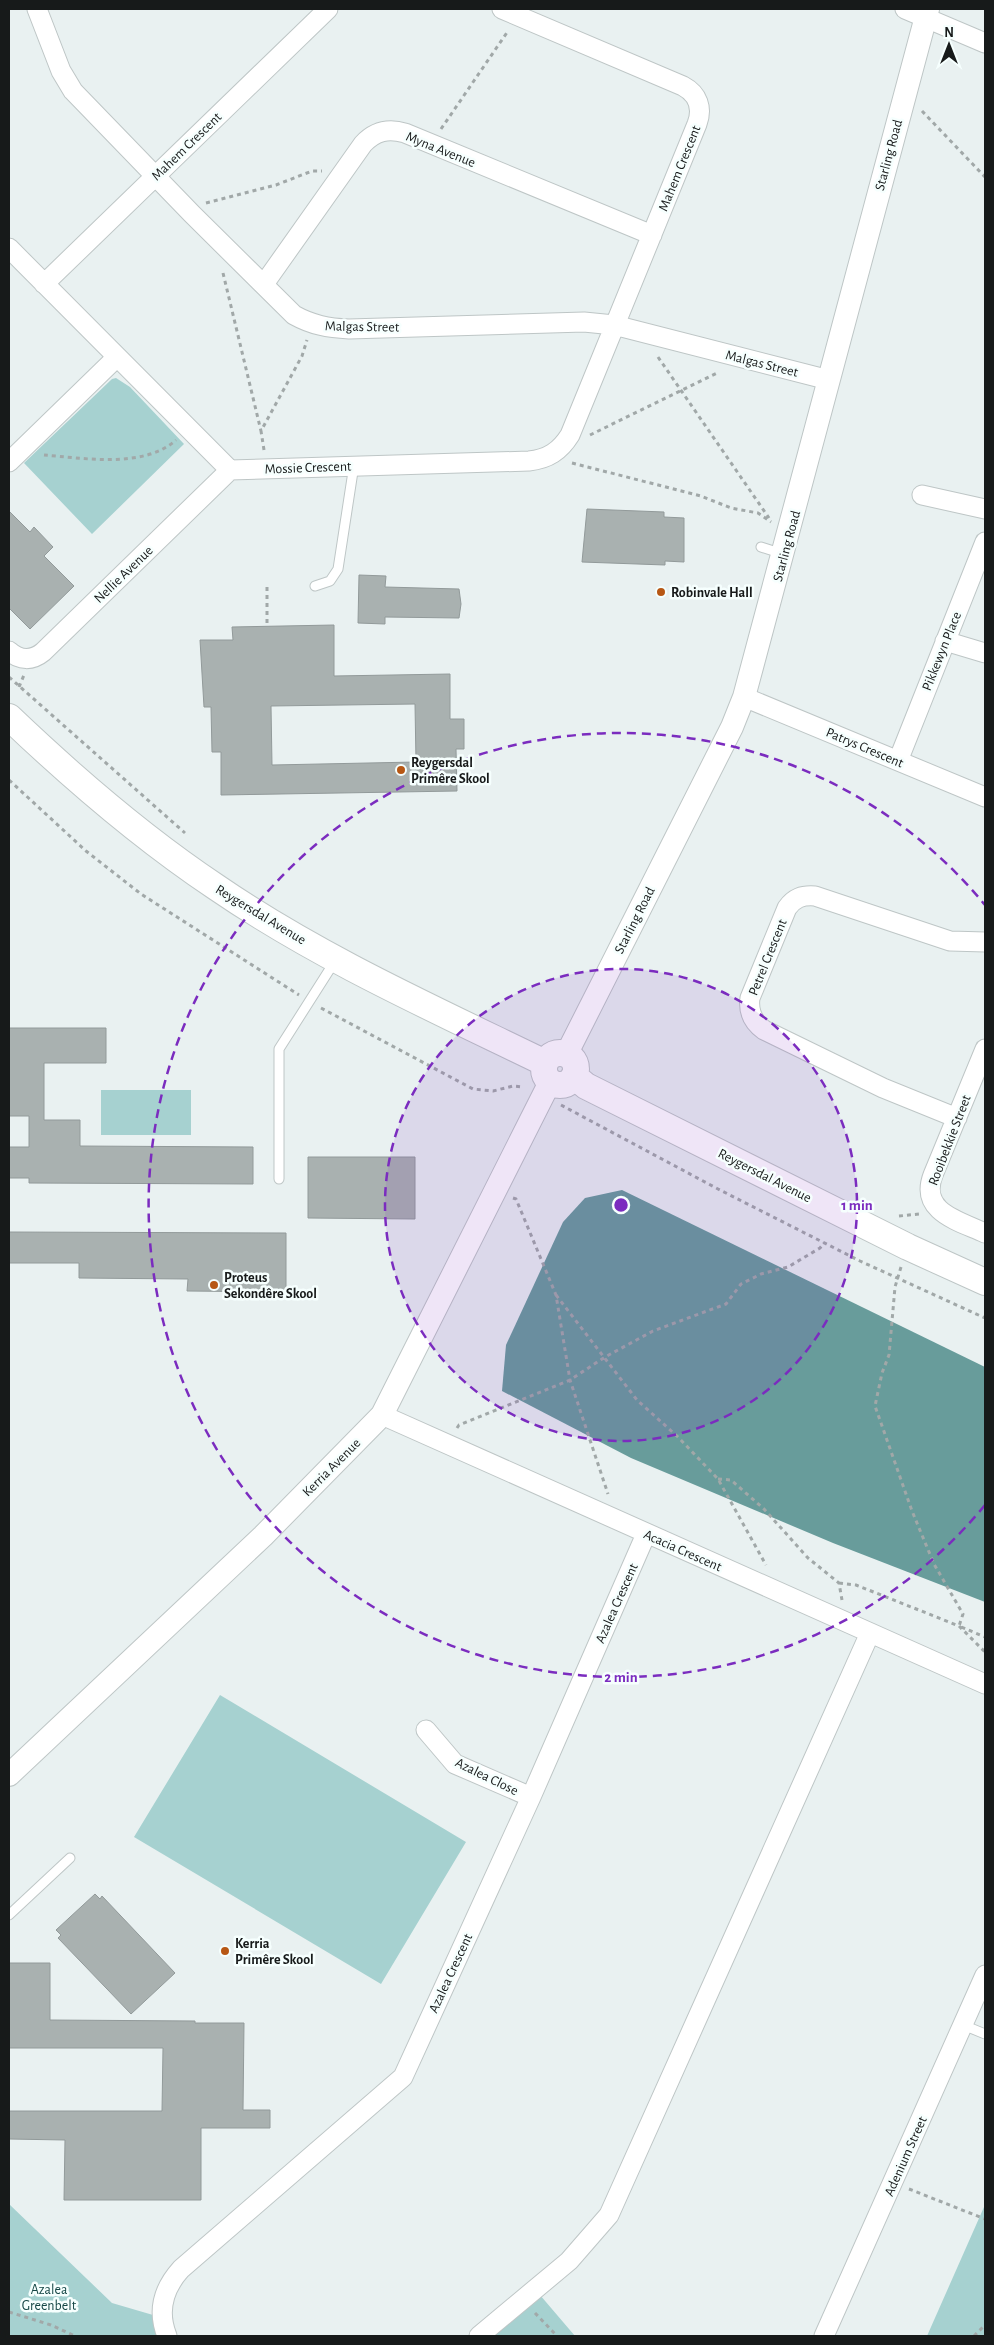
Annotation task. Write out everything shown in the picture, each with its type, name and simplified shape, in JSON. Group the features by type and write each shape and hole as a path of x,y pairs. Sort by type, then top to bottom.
{"main road":[{"name":"Reygersdal Avenue","path":"9,717 76,779 169,854 266,919 336,959 556,1075 586,1086 908,1247 985,1282"}],"street":[{"name":"Malgas Street","path":"38,9 66,81 192,214 294,315 316,325 349,329 584,322 614,325 829,380"},
{"name":"Mahem Crescent","path":"44,284 328,9"},
{"name":"Mahem Crescent","path":"502,9 683,86 696,97 699,104 700,118 614,325"},
{"path":"905,9 927,13 985,43"},
{"name":"Starling Road","path":"556,1075 732,727 744,697 784,554 927,13"},
{"name":"Myna Avenue","path":"264,284 369,138 384,131 398,131 652,235"},
{"path":"9,248 230,470"},
{"name":"Mossie Crescent","path":"230,470 530,461 545,458 557,451 570,435 614,325"},
{"path":"9,462 117,357"},
{"name":"Nellie Avenue","path":"9,651 24,659 37,656 43,652 230,470"},
{"path":"922,495 985,509"},
{"name":"Pikkewyn Place","path":"898,761 985,542"},
{"path":"945,641 985,653"},
{"name":"Patrys Crescent","path":"744,697 985,797"},
{"name":"Petrel Crescent","path":"957,1118 883,1088 764,1030 753,1019 750,1011 750,998 787,908 794,900 804,896 815,896 950,941 985,942"},
{"name":"Rooibekkie Street","path":"985,1050 930,1183 930,1192 936,1207 947,1216 985,1233"},
{"name":"Kerria Avenue","path":"9,1775 263,1536 382,1415 556,1075"},
{"name":"Acacia Crescent","path":"382,1415 445,1445 985,1684"},
{"name":"Azalea Crescent","path":"167,2336 162,2318 164,2297 168,2287 181,2269 403,2077 531,1797 646,1534"},
{"path":"479,2336 569,2261 609,2215 619,2197 870,1633"},
{"name":"Azalea Close","path":"426,1730 455,1764 531,1797"},
{"name":"Adenium Street","path":"825,2336 985,1975"}],"lane":[{"path":"315,586 330,581 338,569 354,465"},
{"path":"761,548 784,554"},
{"path":"279,1179 279,1049 336,959"},
{"path":"9,1915 70,1858"},
{"path":"963,2025 985,2034"}],"path":[{"path":"430,144 510,29 522,17"},
{"path":"903,99 916,105 985,178"},
{"path":"192,214 209,201 276,185 312,171 346,170"},
{"path":"230,251 222,269 261,431 267,468"},
{"path":"261,431 302,356 308,336 316,325"},
{"path":"557,451 567,461 701,496 731,508 758,513 774,524 655,352 657,336"},
{"path":"570,435 593,435 681,390 707,380 726,368 730,355"},
{"path":"25,446 43,454 117,459 142,456 158,451 173,443 188,429"},
{"path":"267,587 267,626"},
{"path":"9,677 185,833"},
{"path":"9,780 86,851 141,894 309,1001 473,1089 493,1091 522,1086 556,1075 718,1189 897,1278 985,1318"},
{"path":"9,786 13,784"},
{"path":"495,1194 516,1199 556,1294 570,1380 610,1502 613,1519"},
{"path":"873,1229 884,1218 922,1213 936,1207"},
{"path":"445,1445 459,1425 570,1380 605,1357 654,1331 726,1304 741,1284 761,1274 788,1267 820,1248 824,1242"},
{"path":"908,1247 897,1278 889,1355 882,1373 875,1406 909,1502 934,1564 963,1614 959,1626"},
{"path":"556,1294 637,1400 678,1437 718,1479 766,1565 765,1587"},
{"path":"718,1479 731,1480 764,1509 808,1558 839,1583 856,1585 985,1637"},
{"path":"839,1583 847,1623"},
{"path":"959,1626 985,1652"},
{"path":"893,2183 985,2219"},
{"path":"522,2300 557,2336"},
{"path":"9,2312 51,2325 75,2336"},
{"path":"974,2336 985,2325"}],"green space":[{"path":"116,378 130,387 184,444 92,534 24,463 112,379"},
{"path":"101,1090 191,1090 191,1135 101,1135"},
{"path":"220,1695 466,1842 381,1984 134,1837"},
{"path":"985,2203 985,2336 927,2336 984,2207"},
{"name":"Azalea Greenbelt","path":"9,2204 112,2303 153,2315 157,2336 9,2336"},
{"path":"540,2295 575,2336 490,2336"}],"shaded area":[{"path":"622,1190 985,1367 985,1602 833,1543 631,1458 502,1391 506,1345 563,1222 585,1198"}],"building":[{"path":"587,509 664,512 664,517 684,518 684,562 665,561 665,565 582,562"},
{"path":"9,511 30,532 34,527 53,547 44,556 74,586 30,629 9,608"},
{"path":"359,575 386,576 385,587 459,589 461,604 459,618 385,617 385,624 358,623"},
{"path":"334,625 334,676 450,674 450,719 464,719 464,749 456,749 457,791 221,795 221,752 212,752 211,707 204,707 200,640 233,640 232,627","holes":["415,704 416,762 272,765 271,706"]},
{"path":"9,1028 106,1028 106,1063 44,1063 44,1120 80,1120 80,1146 253,1147 253,1184 29,1183 29,1178 9,1178 9,1147 29,1147 29,1116 9,1116"},
{"path":"308,1157 415,1157 415,1219 308,1218"},
{"path":"9,1232 286,1233 286,1292 187,1291 188,1279 79,1278 79,1263 9,1263"},
{"path":"95,1894 100,1899 102,1896 175,1973 131,2014 58,1938 61,1935 56,1930"},
{"path":"9,1963 50,1963 50,2020 244,2023 243,2110 270,2110 270,2128 201,2128 201,2200 64,2200 65,2140 9,2139 9,2111 162,2111 163,2048 9,2048"}],"place":[{"name":"Robinvale Hall","path":"661,592"},
{"name":"Reygersdal Primêre Skool","path":"401,770"},
{"name":"Proteus Sekondêre Skool","path":"214,1285"},
{"name":"Kerria Primêre Skool","path":"225,1951"}]}
